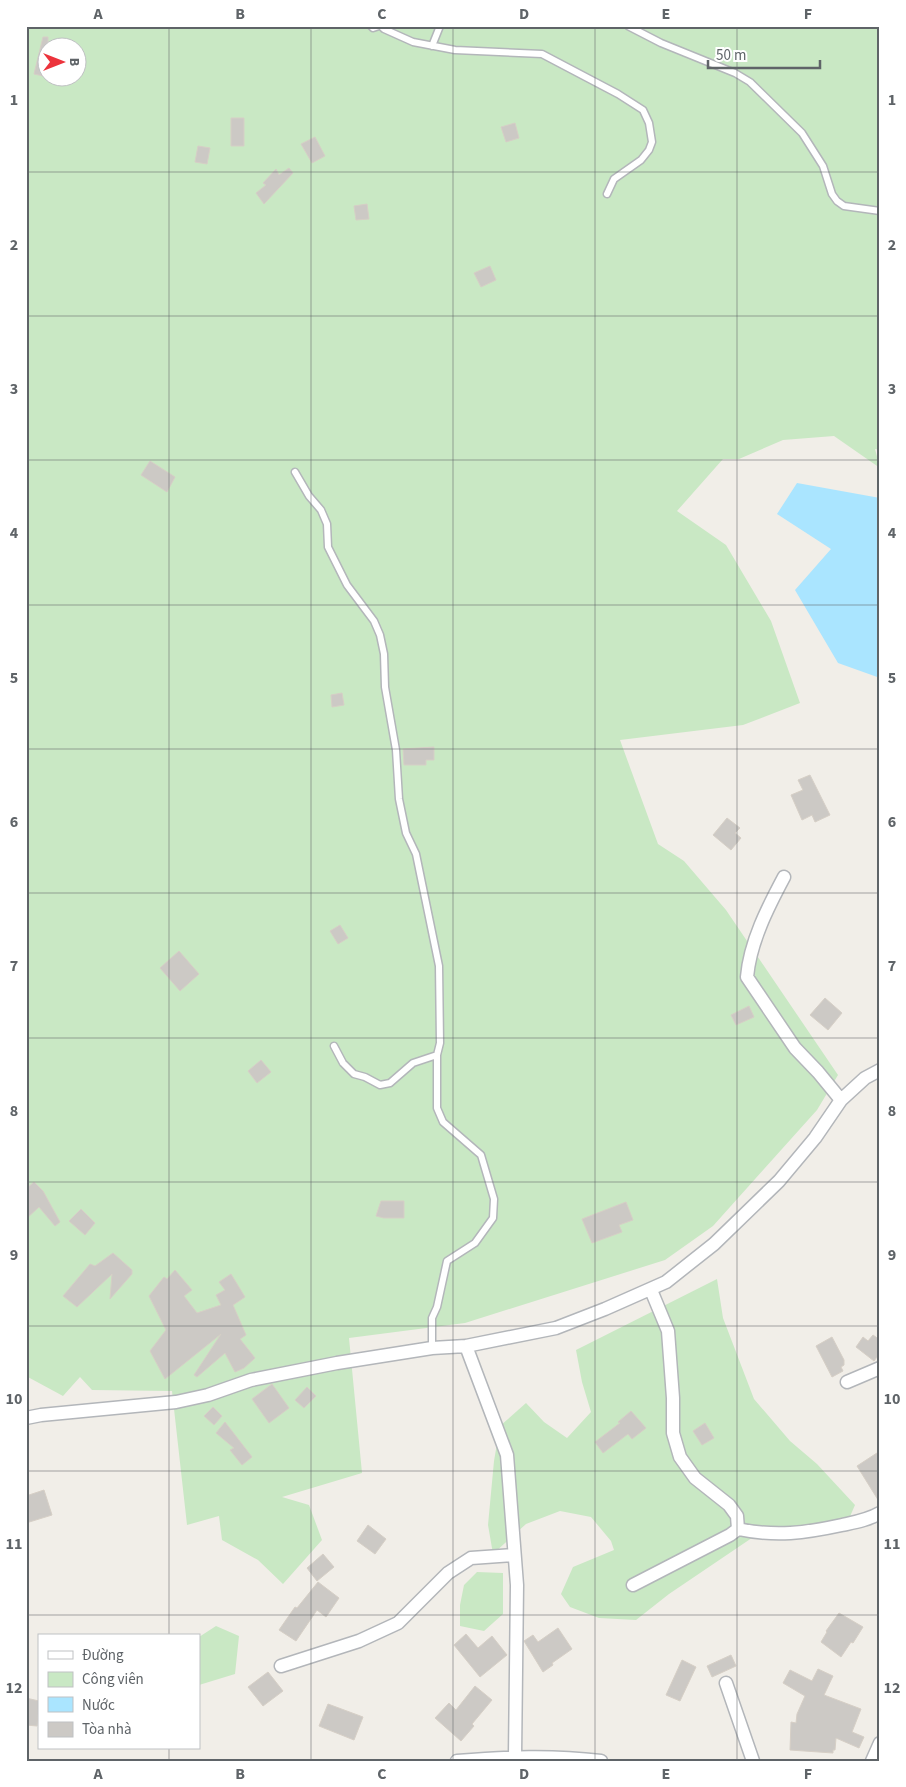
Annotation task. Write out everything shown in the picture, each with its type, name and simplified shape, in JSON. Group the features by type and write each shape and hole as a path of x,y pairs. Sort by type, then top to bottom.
{"street":[{"path":"784,877 769,905 757,936 748,968 748,977 795,1048 841,1100"},
{"path":"26,1418 176,1402 208,1395 251,1380 337,1363 432,1348 466,1346 556,1328 651,1290 666,1282 714,1244 780,1181 815,1138 841,1100 865,1078 880,1070"},
{"path":"651,1290 668,1331 673,1398 673,1433 680,1457 695,1478 729,1505 737,1516 738,1529"},
{"path":"466,1346 506,1456 517,1585 516,1756"},
{"path":"847,1382 880,1368"},
{"path":"738,1529 759,1534 814,1532 858,1522 880,1513"},
{"path":"633,1585 730,1535 738,1529"},
{"path":"282,1666 359,1641 398,1623 448,1573 471,1558 514,1555"},
{"path":"726,1683 753,1761"},
{"path":"872,1761 880,1743"},
{"path":"457,1761 516,1756 602,1761"}],"lane":[{"path":"371,26 373,28 380,26 384,30 413,42 455,50 542,54 618,94 643,110 649,122 652,142 649,150 641,160 614,179 607,194"},
{"path":"432,46 440,26"},
{"path":"628,26 662,43 735,73 750,82 802,133 823,166 832,194 837,201 844,206 880,211"},
{"path":"295,472 308,496 321,510 327,524 328,547 347,585 374,621 380,635 384,654 385,688 396,750 399,799 406,833 416,854 439,966 440,1043 437,1055 437,1108 443,1122 480,1155 494,1199 493,1218 475,1243 447,1261 437,1307 432,1318 432,1348"},
{"path":"334,1046 343,1063 354,1074 380,1084 390,1083 413,1063 437,1055"}],"green space":[{"path":"26,26 880,26 880,450 875,449 880,468 834,436 783,440 739,459 723,459 677,511 726,545 771,621 800,703 743,725 620,740 658,844 684,861 726,910 838,1075 817,1110 713,1226 665,1260 465,1323 349,1338 362,1473 282,1497 309,1505 322,1540 283,1584 258,1560 222,1540 219,1516 187,1525 172,1391 92,1390 80,1377 63,1396 26,1376"},
{"path":"717,1279 723,1318 754,1399 790,1441 817,1464 855,1505 848,1521 813,1529 765,1529 669,1594 636,1620 599,1618 570,1607 561,1594 573,1567 614,1550 611,1541 591,1517 560,1511 526,1524 493,1554 488,1525 494,1461 500,1426 526,1403 544,1422 567,1438 591,1412 582,1382 576,1350"},
{"path":"477,1572 503,1573 503,1614 484,1631 460,1626 460,1605 464,1585"},
{"path":"216,1626 239,1636 235,1674 200,1685 200,1636"}],"water":[{"path":"797,483 880,498 880,678 838,663 795,590 831,549 777,514"}],"building":[{"path":"38,58 38,75 34,74"},
{"path":"231,118 244,118 244,146 231,146"},
{"path":"515,123 519,138 506,142 501,127"},
{"path":"315,137 325,156 312,163 301,144"},
{"path":"198,146 210,148 207,164 195,162"},
{"path":"289,168 293,173 264,204 256,193 266,185 263,183 276,169 279,175"},
{"path":"367,204 369,219 356,220 354,206"},
{"path":"490,266 496,280 481,287 474,273"},
{"path":"150,461 175,477 167,492 141,475"},
{"path":"342,693 344,705 332,707 331,695"},
{"path":"434,747 434,760 426,760 426,765 404,765 403,749"},
{"path":"810,775 830,815 815,822 812,815 802,820 791,795 803,790 798,780"},
{"path":"727,818 740,828 735,833 741,838 731,850 713,835"},
{"path":"340,925 348,938 338,944 330,931"},
{"path":"179,951 199,974 180,991 160,968"},
{"path":"825,998 842,1013 828,1030 810,1015"},
{"path":"749,1006 754,1017 736,1025 731,1015"},
{"path":"261,1060 271,1072 257,1083 248,1071"},
{"path":"34,1182 43,1191 60,1222 55,1226 39,1207 26,1219 26,1189"},
{"path":"381,1201 404,1201 404,1218 376,1216"},
{"path":"626,1202 633,1220 619,1225 622,1232 592,1243 582,1219"},
{"path":"81,1209 95,1223 85,1235 69,1221"},
{"path":"113,1253 132,1270 132,1274 110,1299 112,1274 77,1307 63,1296 90,1264 95,1266"},
{"path":"175,1270 192,1290 184,1296 197,1313 221,1305 216,1295 225,1290 219,1282 231,1274 245,1297 233,1305 246,1335 240,1339 255,1358 244,1368 235,1372 225,1353 197,1377 194,1375 221,1334 165,1379 150,1351 166,1330 149,1296 164,1277 167,1279"},
{"path":"873,1335 880,1340 880,1353 874,1361 856,1347 863,1337 868,1341"},
{"path":"832,1337 844,1360 844,1365 841,1367 843,1371 832,1377 816,1346"},
{"path":"272,1384 289,1408 269,1423 252,1399"},
{"path":"307,1387 316,1396 304,1408 295,1400"},
{"path":"213,1407 222,1416 214,1425 204,1416"},
{"path":"631,1411 646,1428 632,1439 628,1434 603,1453 595,1442 620,1423 618,1422"},
{"path":"225,1422 252,1457 242,1465 230,1450 234,1448 216,1433"},
{"path":"705,1423 714,1438 702,1445 693,1431"},
{"path":"880,1451 880,1503 857,1466"},
{"path":"44,1490 52,1515 26,1523 26,1496"},
{"path":"368,1525 386,1539 375,1554 357,1541"},
{"path":"323,1554 334,1567 317,1581 307,1568"},
{"path":"318,1582 339,1598 326,1617 317,1610 296,1641 279,1630 295,1607 297,1608"},
{"path":"839,1613 863,1627 841,1657 821,1642 826,1631"},
{"path":"558,1628 572,1649 543,1672 524,1641 533,1635 538,1642"},
{"path":"466,1634 478,1648 492,1636 507,1655 480,1677 454,1645"},
{"path":"731,1655 736,1666 712,1677 707,1666"},
{"path":"682,1660 696,1667 680,1701 666,1695"},
{"path":"818,1669 833,1676 824,1695 861,1709 852,1732 864,1737 859,1748 836,1738 833,1753 790,1750 791,1722 796,1723 797,1714 805,1696 783,1683 790,1670 812,1681"},
{"path":"268,1672 283,1691 263,1706 248,1687"},
{"path":"475,1686 492,1700 461,1741 435,1718 449,1703 456,1710"},
{"path":"26,1698 38,1701 37,1726 26,1725"},
{"path":"328,1704 363,1717 354,1740 319,1726"}]}
